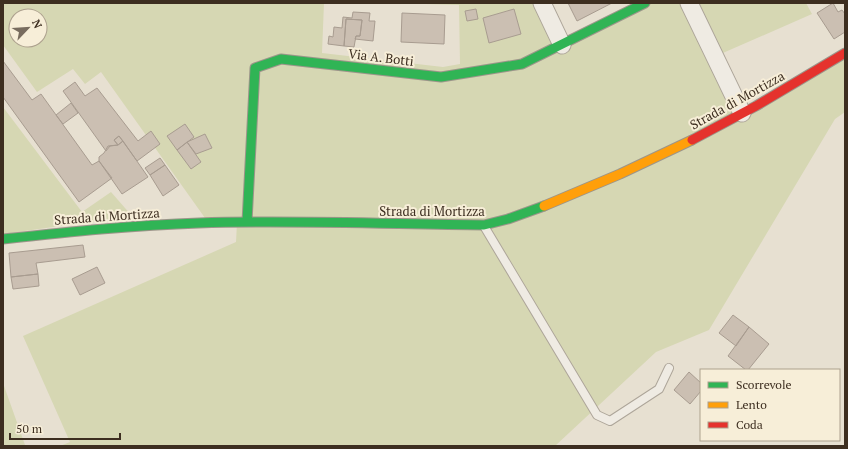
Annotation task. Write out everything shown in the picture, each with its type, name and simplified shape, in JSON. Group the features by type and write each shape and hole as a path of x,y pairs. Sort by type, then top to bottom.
{"street":[{"path":"542,3 562,45"},
{"name":"Via A. Botti","path":"247,222 255,68 282,59 441,77 522,64 645,3"},
{"path":"689,3 742,113"},
{"name":"Strada di Mortizza","path":"3,239 99,228 198,223 247,222 484,225 500,223 596,184 674,148 742,113 845,53"}],"lane":[{"path":"484,225 596,415 610,421 659,389 669,368"}],"green space":[{"path":"3,3 324,3 322,53 443,67 460,64 459,5 391,3 536,3 556,42 648,3 806,3 812,14 716,56 743,114 845,54 845,112 835,119 709,330 656,352 555,446 60,446 70,442 23,336 236,242 237,223 210,225 101,72 85,84 73,69 37,92 3,45"},
{"path":"3,107 82,212 111,192 132,216 3,234"},
{"path":"3,383 25,445 27,446 3,446"}],"building":[{"path":"568,3 612,3 577,21"},
{"path":"833,3 838,12 842,10 845,14 845,32 834,39 817,13"},
{"path":"476,9 478,19 467,21 465,11"},
{"path":"514,9 521,34 489,43 483,18"},
{"path":"353,12 370,13 369,21 375,21 373,41 355,39 356,36 360,36 362,20 346,19 344,46 328,44 329,36 333,37 334,27 342,28 343,17 352,18"},
{"path":"402,13 445,15 444,44 401,42"},
{"path":"346,19 362,20 360,36 356,36 354,47 344,46"},
{"path":"3,61 32,100 41,94 92,165 99,161 112,178 79,202 3,97"},
{"path":"75,82 85,96 97,88 138,141 151,131 160,144 137,161 119,136 114,140 118,145 110,146 106,151 63,91"},
{"path":"71,103 78,113 63,124 56,115"},
{"path":"185,124 194,137 177,150 167,136"},
{"path":"205,134 212,148 196,154 187,142"},
{"path":"119,136 123,141 118,145 114,140"},
{"path":"123,141 148,177 122,194 99,161 99,157 104,153 108,146 118,145"},
{"path":"187,142 201,162 191,169 177,150"},
{"path":"160,158 165,165 150,175 145,168"},
{"path":"165,165 179,185 163,196 150,175"},
{"path":"83,245 85,257 36,263 38,274 11,277 9,253"},
{"path":"97,267 105,283 80,295 72,279"},
{"path":"38,274 39,286 13,289 11,277"},
{"path":"733,315 749,327 736,346 719,333"},
{"path":"749,327 769,344 749,369 745,369 728,356"},
{"path":"689,372 700,382 700,392 690,404 674,390"}],"traffic: fast":[{"path":"247,222 255,68 281,59 441,77 522,64 645,3"},
{"path":"3,239 76,231 199,223 306,222 484,225 508,219 544,206"}],"traffic: slow":[{"path":"544,206 620,174 692,140"}],"traffic: jam":[{"path":"692,140 756,106 845,53"}]}
